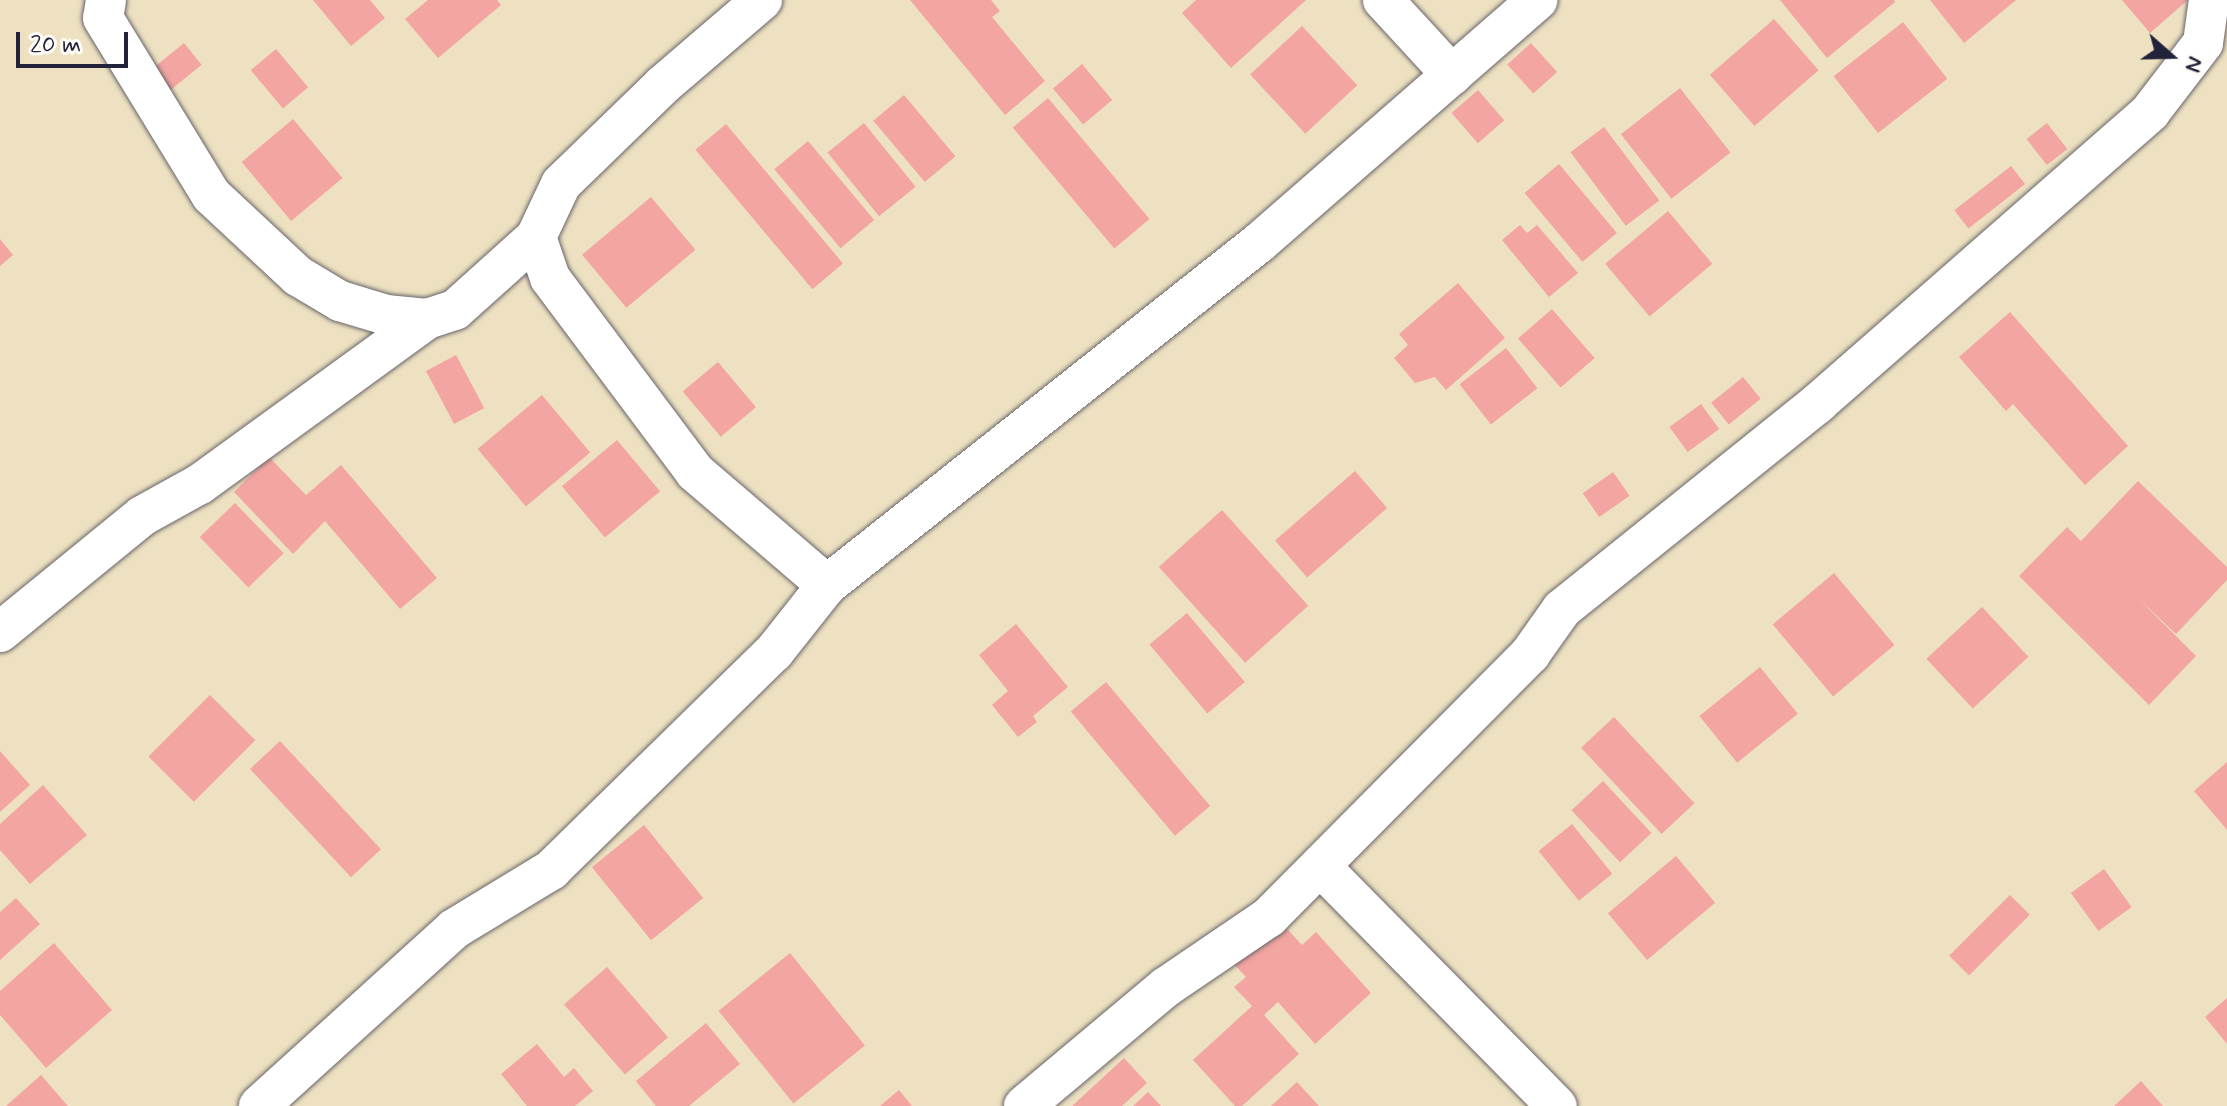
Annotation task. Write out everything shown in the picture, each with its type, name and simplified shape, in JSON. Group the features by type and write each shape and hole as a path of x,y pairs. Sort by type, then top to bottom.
{"street":[{"path":"106,0 103,18 211,195 298,276 340,301 386,315 427,319"},
{"path":"0,632 142,516 200,484 427,319 455,310 477,296 536,237 561,184 663,85 762,0"},
{"path":"1383,0 1452,75"},
{"path":"259,1106 454,929 551,870 774,652 827,585 1260,242 1537,0"},
{"path":"1024,1106 1166,987 1269,917 1530,654 1562,609 1818,403 2150,112 2203,43 2215,10"},
{"path":"536,237 550,278 695,472 827,585"},
{"path":"1320,866 1557,1106"}],"building":[{"path":"313,0 370,0 385,18 351,46"},
{"path":"428,0 497,0 501,5 438,58 405,19"},
{"path":"910,0 991,0 1000,11 992,17 1045,81 1005,115"},
{"path":"1196,0 1306,0 1231,68 1182,13"},
{"path":"1780,0 1894,0 1895,2 1827,58"},
{"path":"1930,0 2016,0 1964,43"},
{"path":"2122,0 2188,0 2150,33"},
{"path":"1774,19 1819,70 1754,126 1710,75"},
{"path":"1903,22 1947,79 1878,133 1834,76"},
{"path":"1302,26 1357,85 1305,134 1250,74"},
{"path":"184,43 202,65 171,90 153,68"},
{"path":"1531,43 1557,72 1533,93 1507,64"},
{"path":"276,49 308,87 283,109 251,70"},
{"path":"1082,64 1112,100 1083,124 1053,88"},
{"path":"1680,88 1730,153 1671,199 1621,134"},
{"path":"1478,90 1504,120 1478,143 1452,113"},
{"path":"904,95 955,156 925,182 873,121"},
{"path":"1048,98 1150,219 1114,249 1013,128"},
{"path":"293,119 342,178 291,221 242,162"},
{"path":"864,123 916,187 879,216 827,153"},
{"path":"2047,123 2067,149 2047,165 2027,139"},
{"path":"726,124 843,263 812,289 695,150"},
{"path":"1604,127 1659,200 1626,226 1570,152"},
{"path":"808,141 874,220 841,248 774,169"},
{"path":"1559,164 1617,233 1582,262 1525,193"},
{"path":"2011,166 2025,184 1968,228 1954,210"},
{"path":"651,197 695,250 626,308 582,255"},
{"path":"1668,211 1712,264 1650,317 1605,264"},
{"path":"1520,225 1527,233 1537,225 1578,273 1549,297 1502,240"},
{"path":"0,239 13,255 0,266"},
{"path":"1458,283 1505,338 1446,390 1435,377 1415,383 1394,358 1408,345 1399,334"},
{"path":"1552,309 1595,358 1561,388 1518,339"},
{"path":"2010,312 2128,446 2085,485 2013,404 2006,411 1959,357"},
{"path":"1506,348 1537,388 1491,425 1460,384"},
{"path":"456,355 484,408 454,424 426,371"},
{"path":"718,362 756,407 721,437 683,392"},
{"path":"1743,377 1761,399 1729,425 1711,403"},
{"path":"542,395 590,452 526,506 478,449"},
{"path":"1701,404 1719,429 1688,452 1669,427"},
{"path":"617,440 660,491 605,538 562,486"},
{"path":"269,457 306,495 341,465 437,578 400,609 325,521 293,554 234,492"},
{"path":"1355,471 1387,508 1307,578 1275,541"},
{"path":"1613,472 1630,496 1599,517 1583,493"},
{"path":"2138,481 2227,567 2227,580 2176,634 2137,597 2196,656 2149,705 2019,576 2067,527 2081,541"},
{"path":"235,503 284,553 248,587 200,537"},
{"path":"1222,510 1308,606 1245,663 1159,567"},
{"path":"1834,573 1894,645 1833,696 1773,624"},
{"path":"1982,607 2028,657 1973,709 1926,659"},
{"path":"1187,613 1245,682 1207,713 1149,644"},
{"path":"1016,624 1068,687 1033,716 1037,722 1018,737 992,705 1008,691 979,655"},
{"path":"1760,667 1798,714 1737,763 1699,716"},
{"path":"1106,682 1210,806 1175,836 1071,712"},
{"path":"210,695 255,740 194,802 148,757"},
{"path":"1614,717 1694,803 1662,834 1581,748"},
{"path":"280,741 381,849 351,877 250,769"},
{"path":"0,751 30,785 0,812"},
{"path":"2227,762 2227,830 2194,791"},
{"path":"1603,781 1651,833 1620,862 1572,810"},
{"path":"43,785 87,835 30,884 0,850 0,824"},
{"path":"1572,824 1612,874 1579,901 1539,851"},
{"path":"644,825 703,898 651,940 592,867"},
{"path":"1676,856 1715,903 1647,960 1608,913"},
{"path":"2104,869 2132,907 2098,931 2071,893"},
{"path":"2010,895 2030,915 1969,976 1949,956"},
{"path":"16,898 40,924 0,960 0,912"},
{"path":"1276,917 1302,945 1316,932 1371,993 1315,1044 1278,1002 1264,1015 1299,1054 1242,1106 1235,1106 1193,1060 1252,1006 1234,987 1246,977 1230,960"},
{"path":"54,943 112,1010 46,1068 0,1015 0,991"},
{"path":"790,953 865,1045 793,1103 719,1011"},
{"path":"607,967 668,1037 625,1075 564,1004"},
{"path":"2227,998 2227,1044 2205,1017"},
{"path":"706,1023 740,1064 689,1106 656,1106 636,1081"},
{"path":"537,1044 564,1077 574,1068 593,1091 575,1106 527,1106 501,1074"},
{"path":"1124,1058 1147,1083 1122,1106 1072,1106"},
{"path":"41,1075 68,1106 6,1106"},
{"path":"2141,1081 2163,1106 2114,1106"},
{"path":"1297,1082 1319,1106 1271,1106"},
{"path":"899,1090 912,1106 880,1106"},
{"path":"1148,1092 1161,1106 1133,1106"}]}
